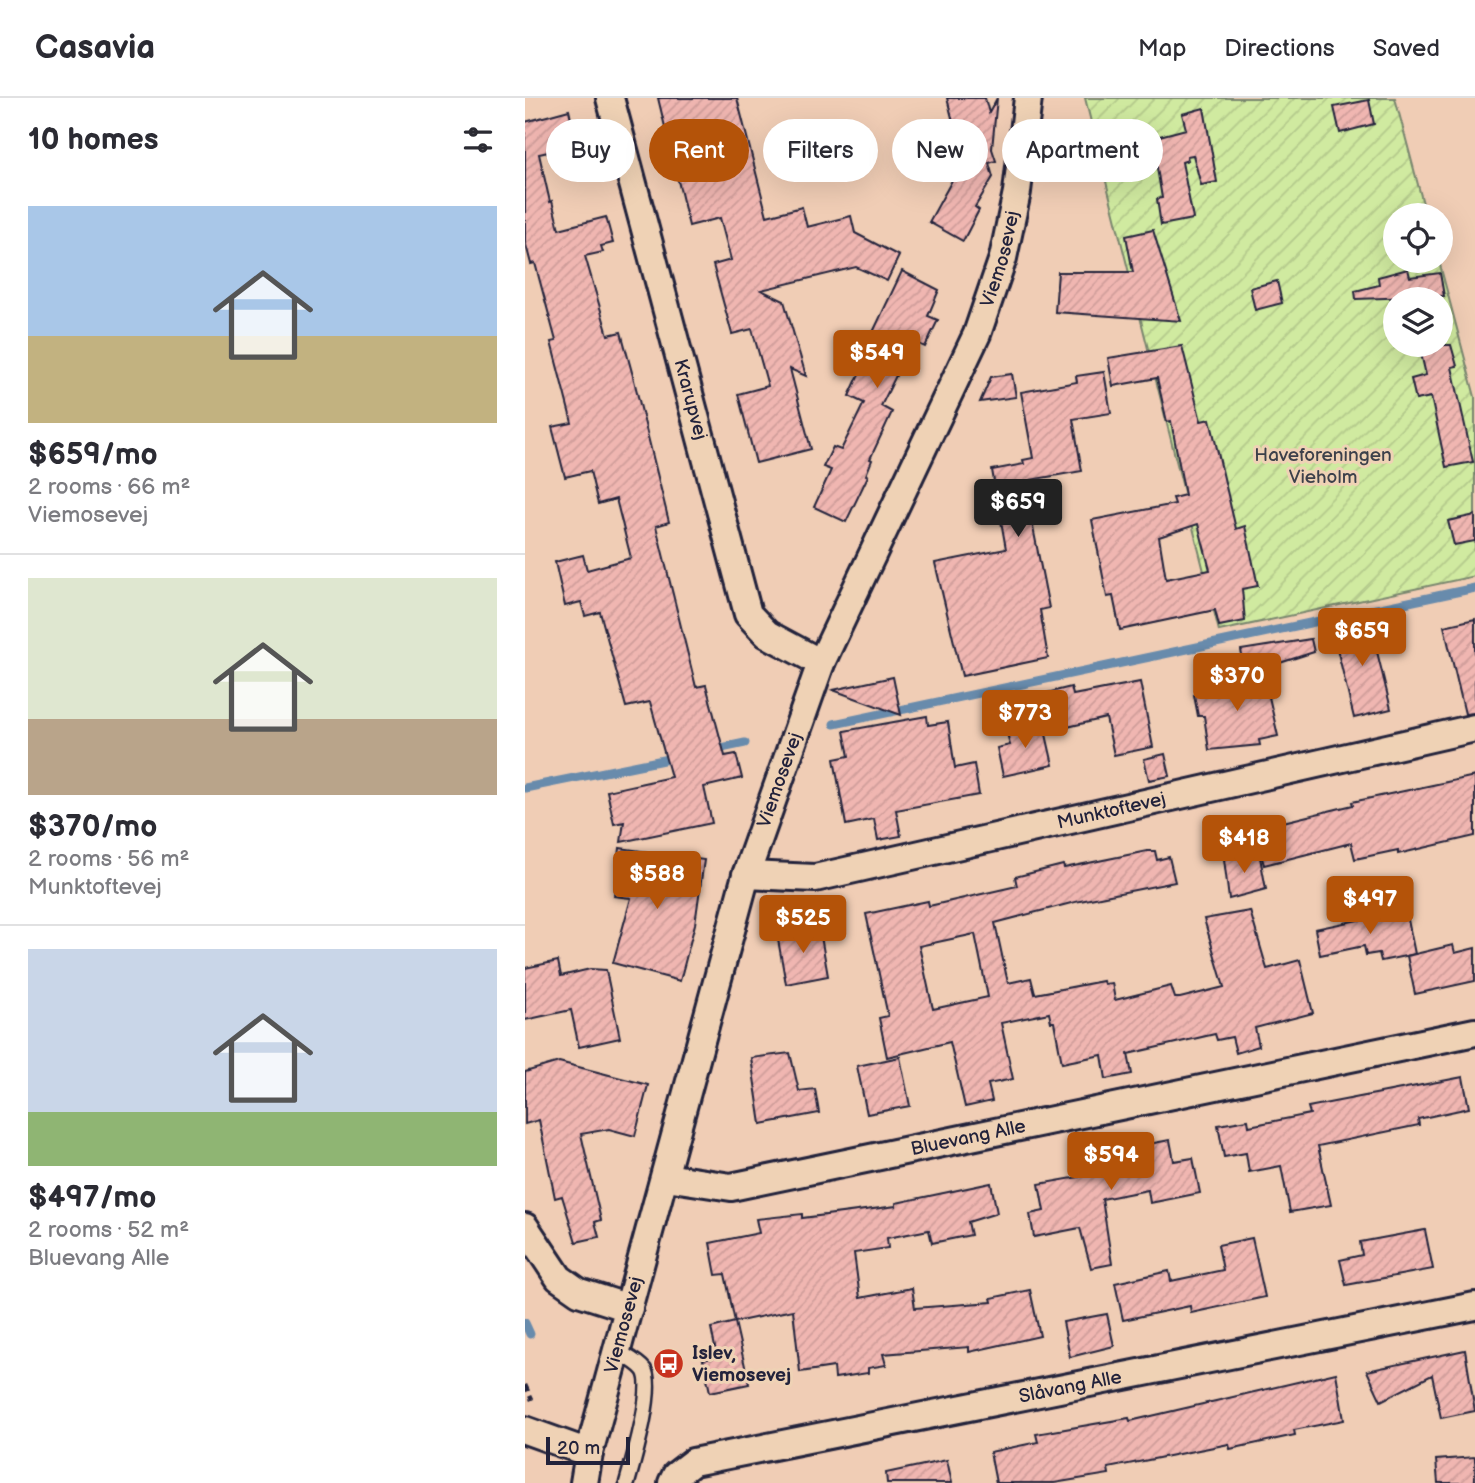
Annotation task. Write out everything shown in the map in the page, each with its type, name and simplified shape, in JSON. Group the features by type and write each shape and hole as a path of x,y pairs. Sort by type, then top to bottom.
{"street":[{"name":"Krarupvej","path":"610,98 748,614 767,634 821,663"},
{"name":"Viemosevej","path":"584,1483 589,1453 666,1177 745,875 821,663 977,334 1003,258 1017,192 1028,98"},
{"name":"Munktoftevej","path":"745,875 815,878 1475,728"},
{"name":"Bluevang Alle","path":"666,1177 731,1187 1475,1032"},
{"path":"525,1227 559,1278 579,1292 629,1308"},
{"name":"Slåvang Alle","path":"672,1483 676,1475 693,1462 1475,1306"},
{"path":"525,1430 589,1453"}],"lane":[{"path":"617,1351 643,1368 647,1378 640,1437 627,1483"}],"path":[{"path":"525,1385 533,1400"}],"green space":[{"name":"Haveforeningen Vieholm","path":"1085,98 1395,98 1423,203 1383,203 1383,273 1442,273 1446,287 1383,287 1383,357 1453,357 1453,314 1475,397 1475,576 1219,631 1106,182 1163,182 1163,119 1090,119"}],"building":[{"path":"658,98 737,98 742,119 663,119"},
{"path":"947,98 985,98 989,113 997,98 992,149 996,161 989,163 993,177 975,207 979,210 963,241 929,222 951,182 988,182 988,119 952,119"},
{"path":"1369,100 1374,124 1340,133 1334,107"},
{"path":"1204,108 1217,182 1201,185 1193,155 1187,156 1188,160 1182,162 1193,219 1161,225 1157,199 1162,198 1159,182 1163,182 1163,135 1186,129 1182,114"},
{"path":"569,110 571,119 546,119 546,153 539,154 559,229 606,217 613,243 601,246 603,252 585,256 608,335 621,332 633,376 669,522 656,526 696,687 706,685 725,756 736,754 742,778 704,787 712,823 621,842 624,822 614,824 607,791 671,777 650,702 626,707 600,612 585,616 581,602 565,606 555,562 583,555 587,570 631,558 616,499 598,504 590,471 565,477 552,427 572,423 551,342 556,341 535,263 531,264 525,241 525,122"},
{"path":"749,145 767,216 802,207 807,227 851,216 855,233 899,256 887,281 856,267 761,290 784,301 806,376 790,369 811,449 756,463 738,394 768,386 752,329 732,334 713,265 731,260 720,218 689,226 678,182 749,182"},
{"path":"1153,230 1181,321 1055,312 1058,272 1133,272 1126,236"},
{"path":"902,271 939,290 928,316 938,320 925,347 913,341 881,406 892,412 870,459 872,460 866,475 868,476 846,522 814,507 831,470 823,467 833,447 841,450 864,403 849,396 864,364 857,366"},
{"path":"1393,273 1409,273 1410,277 1440,273 1442,287 1383,287 1383,298 1356,299 1355,291 1379,285 1378,277"},
{"path":"1277,281 1282,303 1255,310 1250,288"},
{"path":"1182,346 1201,421 1210,419 1236,529 1245,526 1258,586 1242,589 1245,621 1219,626 1215,610 1120,630 1113,596 1107,597 1092,520 1175,504 1173,498 1185,495 1171,421 1167,422 1157,378 1113,386 1108,358","holes":["1198,524 1210,570 1166,579 1159,537"]},
{"path":"1453,352 1457,366 1452,367 1473,462 1446,467 1431,397 1416,400 1411,379 1426,375 1422,357 1453,357"},
{"path":"1104,372 1111,413 1073,419 1082,471 1030,480 1035,506 1029,507 1049,608 1040,610 1048,658 962,676 935,563 1006,549 992,470 1024,464 1023,460 1033,458 1021,392 1077,382 1076,376"},
{"path":"1012,374 1016,397 980,402 991,377"},
{"path":"1475,515 1475,541 1454,545 1448,521"},
{"path":"1369,619 1391,709 1354,718 1332,628"},
{"path":"1475,619 1475,713 1465,714 1444,626"},
{"path":"1311,639 1314,652 1245,674 1241,650"},
{"path":"1264,675 1278,736 1259,740 1260,745 1209,750 1204,716 1198,716 1194,695 1213,692 1212,683"},
{"path":"893,677 901,715 833,690"},
{"path":"1140,682 1153,747 1114,755 1106,718 1046,732 1039,695 1071,687 1073,695"},
{"path":"927,716 928,725 948,722 955,768 974,764 979,795 896,810 901,836 878,840 874,819 846,825 834,759 849,756 844,731"},
{"path":"1043,721 1053,765 1003,776 997,748 1010,745 1006,729"},
{"path":"1165,754 1170,776 1149,780 1144,759"},
{"path":"1475,776 1475,836 1398,854 1398,850 1355,859 1351,843 1264,865 1258,843 1283,836 1279,823 1353,805 1352,802"},
{"path":"620,848 704,860 695,924 680,981 613,963 631,898 614,896"},
{"path":"1155,851 1157,860 1169,857 1175,882 1075,902 995,923 1008,983 1031,978 1035,994 1103,981 1104,984 1112,983 1115,1000 1171,986 1175,998 1224,987 1204,919 1250,911 1267,969 1300,960 1313,1013 1255,1028 1259,1046 1236,1053 1232,1037 1217,1040 1215,1034 1128,1054 1132,1074 1106,1079 1102,1055 1062,1063 1054,1022 1051,1022 1049,1013 1001,1023 1013,1079 988,1084 992,1101 965,1107 950,1042 887,1057 879,1018 888,1016 866,914 928,901 929,906 1017,886 1015,877 1063,865 1064,868","holes":["975,934 988,997 933,1009 919,946"]},
{"path":"1259,852 1266,889 1229,899 1224,859"},
{"path":"1406,910 1415,954 1381,961 1379,953 1366,955 1364,946 1320,955 1315,929"},
{"path":"819,925 828,976 786,984 777,934"},
{"path":"1453,945 1455,953 1475,948 1475,981 1415,994 1407,956"},
{"path":"558,961 561,976 590,969 606,970 620,1038 579,1047 571,1010 525,1020 525,968"},
{"path":"790,1053 799,1091 815,1089 819,1113 761,1124 751,1058"},
{"path":"900,1057 910,1106 867,1114 857,1066"},
{"path":"559,1062 648,1085 635,1136 609,1129 581,1134 601,1220 595,1222 599,1237 576,1242 562,1196 555,1198 539,1120 525,1124 525,1072"},
{"path":"1463,1077 1469,1108 1418,1119 1419,1125 1318,1146 1331,1205 1290,1212 1281,1166 1249,1172 1246,1153 1224,1157 1218,1125 1248,1120 1249,1126 1310,1114 1308,1107"},
{"path":"1170,1140 1174,1161 1193,1158 1200,1193 1150,1203 1148,1190 1102,1199 1112,1264 1091,1268 1080,1228 1034,1237 1030,1214 1044,1211 1039,1184 1079,1177 1075,1158"},
{"path":"991,1183 997,1213 968,1222 971,1235 932,1243 929,1230 887,1238 888,1248 854,1253 860,1298 912,1288 915,1308 992,1302 991,1298 1030,1290 1040,1336 969,1352 969,1347 883,1354 886,1365 868,1368 868,1373 835,1378 834,1367 800,1372 793,1310 735,1322 725,1274 716,1275 710,1243 759,1233 756,1219 802,1214 802,1218 896,1206 896,1203"},
{"path":"1425,1230 1433,1269 1346,1285 1340,1260 1362,1255 1360,1242"},
{"path":"1252,1238 1265,1297 1191,1313 1190,1306 1123,1320 1115,1283 1169,1271 1171,1281 1223,1270 1218,1245"},
{"path":"1107,1314 1114,1346 1070,1357 1063,1322"},
{"path":"735,1322 749,1384 710,1392 703,1360 717,1357 711,1328"},
{"path":"1465,1350 1475,1411 1441,1418 1432,1375 1381,1401 1367,1371"},
{"path":"1336,1373 1344,1420 1294,1430 1295,1435 1230,1449 1229,1444 1108,1468 1109,1474 1054,1483 996,1483 990,1452 1038,1442 1036,1434 1129,1418 1130,1421"},
{"path":"1475,1457 1475,1483 1438,1483 1436,1460"},
{"path":"947,1460 952,1483 887,1483 886,1473"}],"waterway":[{"path":"834,724 1475,588"},
{"path":"712,750 745,743"},
{"path":"525,788 678,757"},
{"path":"525,1323 530,1334"}],"place":[{"name":"Islev, Viemosevej","path":"669,1364"}]}
